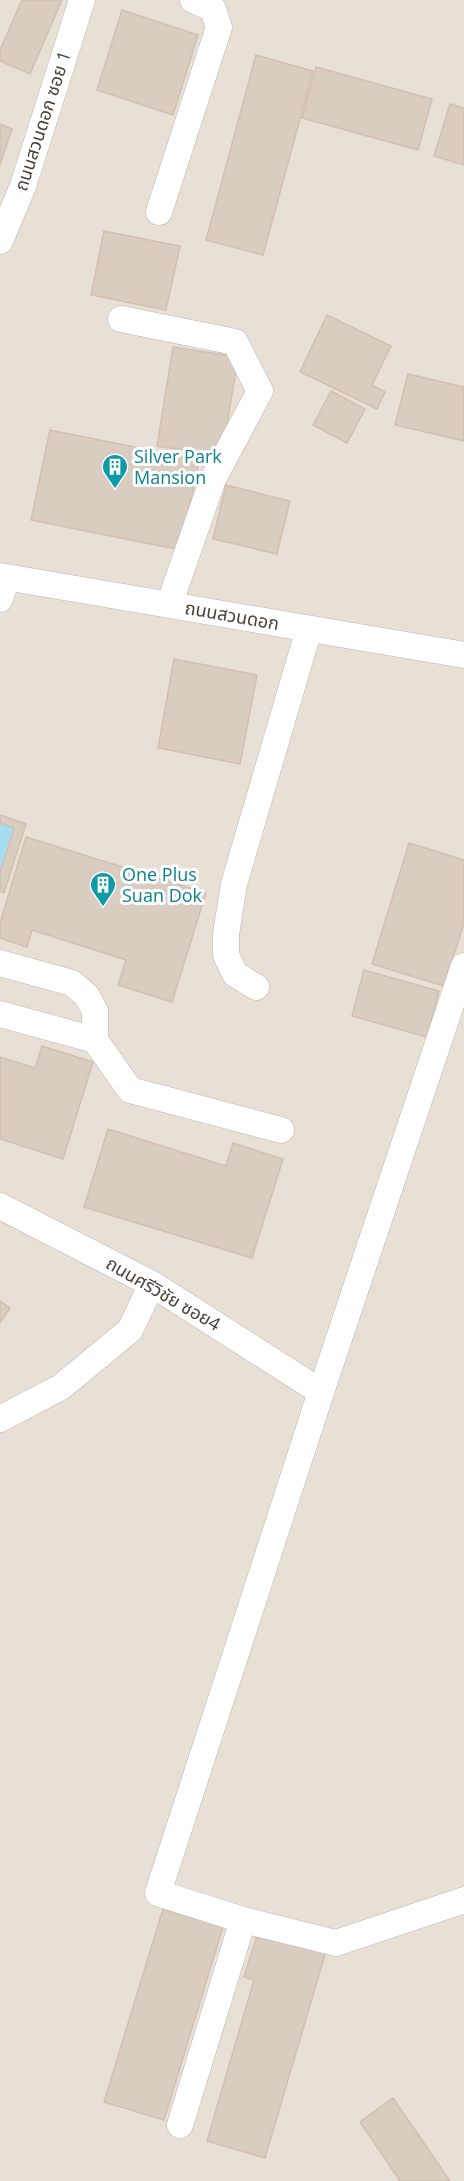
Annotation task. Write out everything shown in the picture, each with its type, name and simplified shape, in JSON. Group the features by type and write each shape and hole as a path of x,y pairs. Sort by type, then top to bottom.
{"street":[{"name":"ถนนสวนดอก ซอย 1","path":"0,241 23,186 82,0"},
{"path":"159,212 219,27 213,9 194,0"},
{"path":"121,319 235,342 260,391 213,479 169,605"},
{"name":"ถนนสวนดอก","path":"2,585 169,605 464,655"},
{"path":"256,987 235,975 226,955 226,934 234,884 309,629"},
{"path":"0,963 72,983 87,996 94,1011 95,1040 129,1090 281,1130"},
{"path":"464,966 460,993 321,1392 158,1893 243,1920 336,1943 464,1900"},
{"path":"0,1014 95,1040"},
{"name":"ถนนศรีวิชัย ซอย4","path":"0,1206 152,1284 321,1392"},
{"path":"0,1419 61,1387 130,1330 152,1284"},
{"path":"180,2126 243,1920"}],"shaded area":[{"path":"0,0 464,0 464,2181 0,2181"}],"water":[{"path":"0,823 14,828 0,873"}],"building":[{"path":"22,0 62,0 30,74 0,61 0,50"},
{"path":"122,10 198,35 173,115 97,90"},
{"path":"256,55 313,71 263,255 206,240"},
{"path":"316,67 432,99 418,150 302,118"},
{"path":"450,104 464,108 464,165 434,156"},
{"path":"0,124 12,129 0,165"},
{"path":"104,231 180,246 166,310 91,295"},
{"path":"327,315 391,346 372,385 385,392 377,409 300,372"},
{"path":"173,347 238,357 222,456 157,446"},
{"path":"408,374 464,387 464,441 395,425"},
{"path":"331,391 365,409 347,443 313,425"},
{"name":"Silver Park Mansion","path":"50,430 199,460 181,550 31,520"},
{"path":"226,485 290,501 277,554 213,539"},
{"path":"174,659 257,675 240,764 158,748"},
{"path":"0,815 26,824 4,893 0,891 0,873 14,828 0,823"},
{"name":"One Plus Suan Dok","path":"26,837 206,893 172,1002 118,985 126,960 32,930 27,947 0,938 0,923"},
{"path":"409,843 464,860 464,923 444,986 372,964"},
{"path":"364,970 439,991 427,1037 352,1016"},
{"path":"42,1046 93,1062 63,1159 0,1139 0,1057 35,1068"},
{"path":"108,1129 226,1166 233,1143 283,1159 252,1258 84,1207"},
{"path":"0,1301 10,1308 0,1323"},
{"path":"163,1909 223,1927 164,2120 104,2102"},
{"path":"258,1932 326,1951 265,2158 207,2141 254,1980 244,1977"},
{"path":"393,2098 450,2181 400,2181 360,2122"}],"place":[{"name":"Silver Park Mansion","path":"115,490"},
{"name":"One Plus Suan Dok","path":"103,908"}]}
